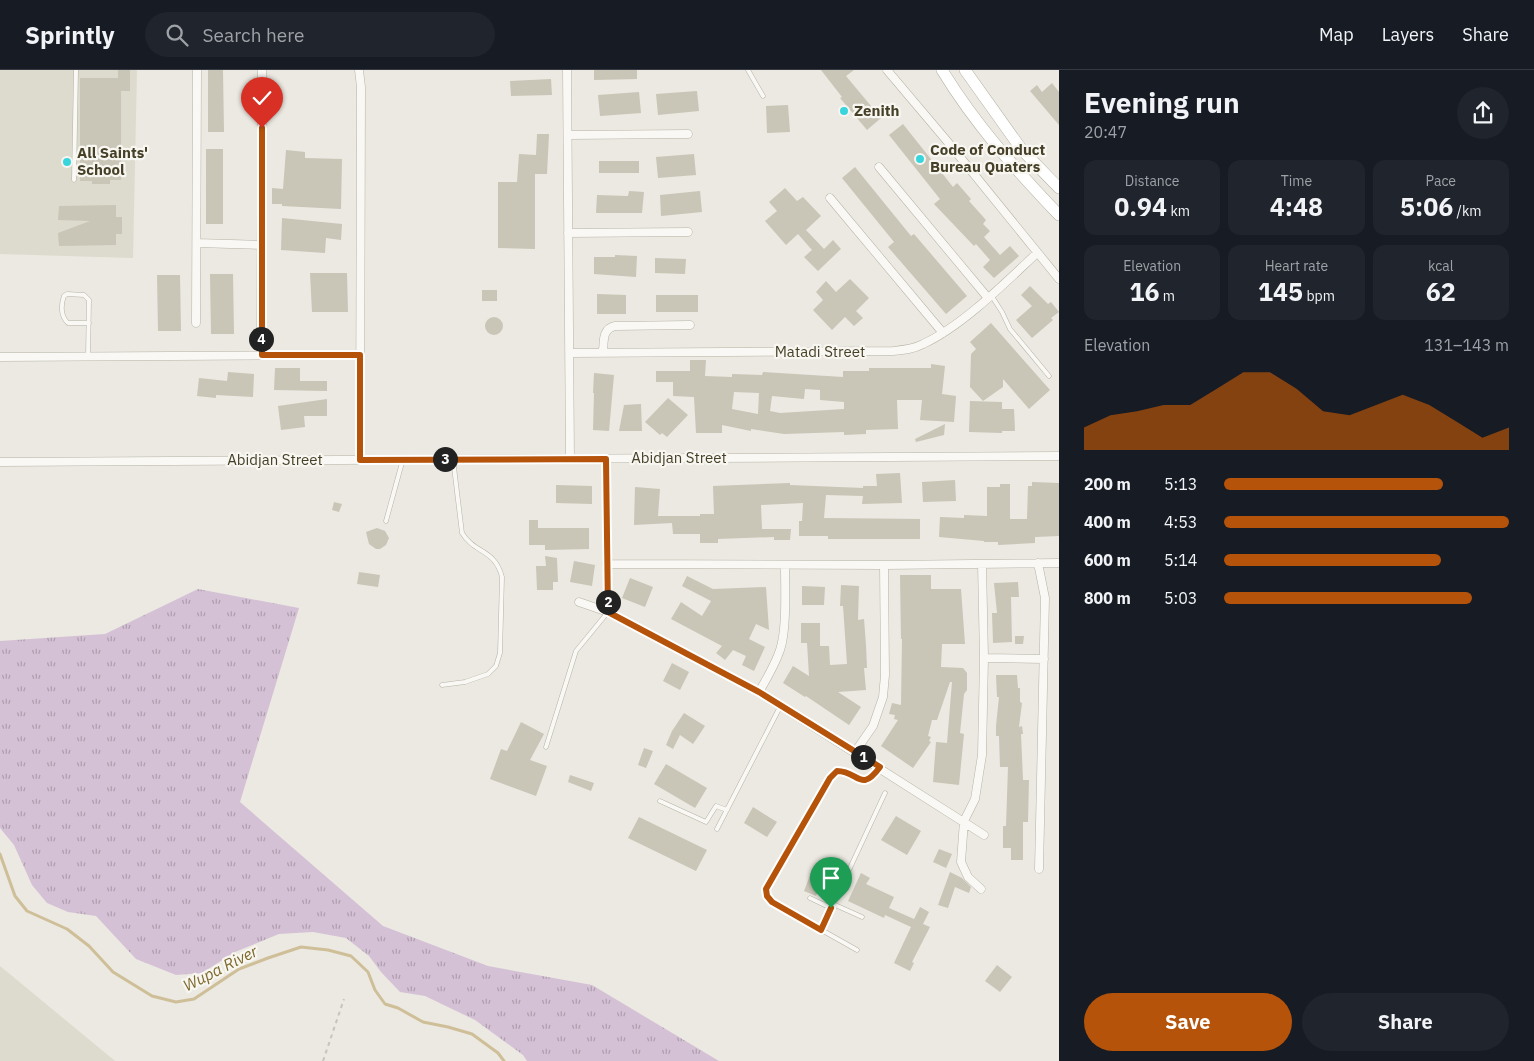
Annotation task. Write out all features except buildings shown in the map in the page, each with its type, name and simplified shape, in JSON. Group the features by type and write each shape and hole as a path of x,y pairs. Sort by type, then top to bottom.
{"main road":[{"path":"942,70 978,124 1011,164 1059,215"},
{"path":"965,70 1022,150 1059,188"}],"street":[{"path":"196,323 197,70"},
{"path":"262,70 262,355"},
{"path":"359,70 361,87 362,223 360,460"},
{"path":"567,70 570,458"},
{"path":"887,70 1059,279"},
{"path":"568,134 688,134"},
{"path":"879,167 989,296"},
{"path":"830,198 944,333"},
{"path":"568,233 688,232"},
{"path":"197,244 261,245"},
{"name":"Matadi Street","path":"570,353 893,352 908,350 944,333 1038,253"},
{"path":"602,352 604,333 609,327 690,325"},
{"path":"0,357 360,355"},
{"name":"Abidjan Street","path":"0,462 1059,456"},
{"path":"606,459 608,612"},
{"path":"607,564 884,565 1059,563"},
{"path":"981,890 968,877 961,862 964,821 975,799 982,755 984,658 982,564"},
{"path":"1038,564 1045,598 1039,868"},
{"path":"759,692 781,648 785,565"},
{"path":"855,752 873,726 883,696 886,676 884,565"},
{"path":"579,602 608,612 759,692 880,767 984,835"},
{"path":"984,658 1044,659"}],"lane":[{"path":"74,180 76,70"},
{"path":"359,70 365,70"},
{"path":"748,70 763,96"},
{"path":"88,356 89,323 89,300 84,295 67,294 64,296 62,316 64,320 68,323 89,323"},
{"path":"989,296 1002,312 1010,329 1049,376"},
{"path":"386,521 403,459"},
{"path":"442,685 465,682 488,674 496,666 500,653 502,577 499,566 492,557 467,541 462,533 453,459"},
{"path":"546,747 576,652 608,612"},
{"path":"717,829 781,705"},
{"path":"857,950 772,902 767,896 766,889 830,778 837,771 845,771 859,780 866,780 873,777 880,767"},
{"path":"821,930 885,793"},
{"path":"660,801 706,822 716,806 726,810"},
{"path":"810,898 862,917"}],"path":[{"path":"323,1061 344,999"}],"shaded area":[{"name":"All Saints' School","path":"0,70 137,70 133,258 0,254"},
{"path":"0,966 115,1061 0,1061"}],"green space":[{"path":"198,589 299,608 240,802 383,926 488,966 592,985 719,1061 527,1061 523,1055 475,1020 425,996 400,992 369,956 346,938 313,932 279,934 235,952 202,973 176,975 136,959 96,916 68,912 47,903 32,885 14,845 0,828 0,641 105,634"}],"waterway":[{"name":"Wupa River","path":"0,854 15,896 27,911 67,929 89,946 113,972 152,996 176,1002 194,999 239,969 268,958 301,947 328,950 351,956 368,972 375,990 385,1004 398,1008 423,1022 472,1034 498,1053 504,1061"}],"place":[{"name":"Zenith","path":"844,111"},
{"name":"Code of Conduct Bureau Quaters","path":"920,159"},
{"name":"All Saints' School","path":"67,162"}],"route":[{"path":"262,128 262,355 360,355 360,460 606,459 608,612 759,692 880,767 873,777 866,780 859,780 845,771 837,771 830,778 766,889 767,896 772,902 821,930 831,908"}]}
